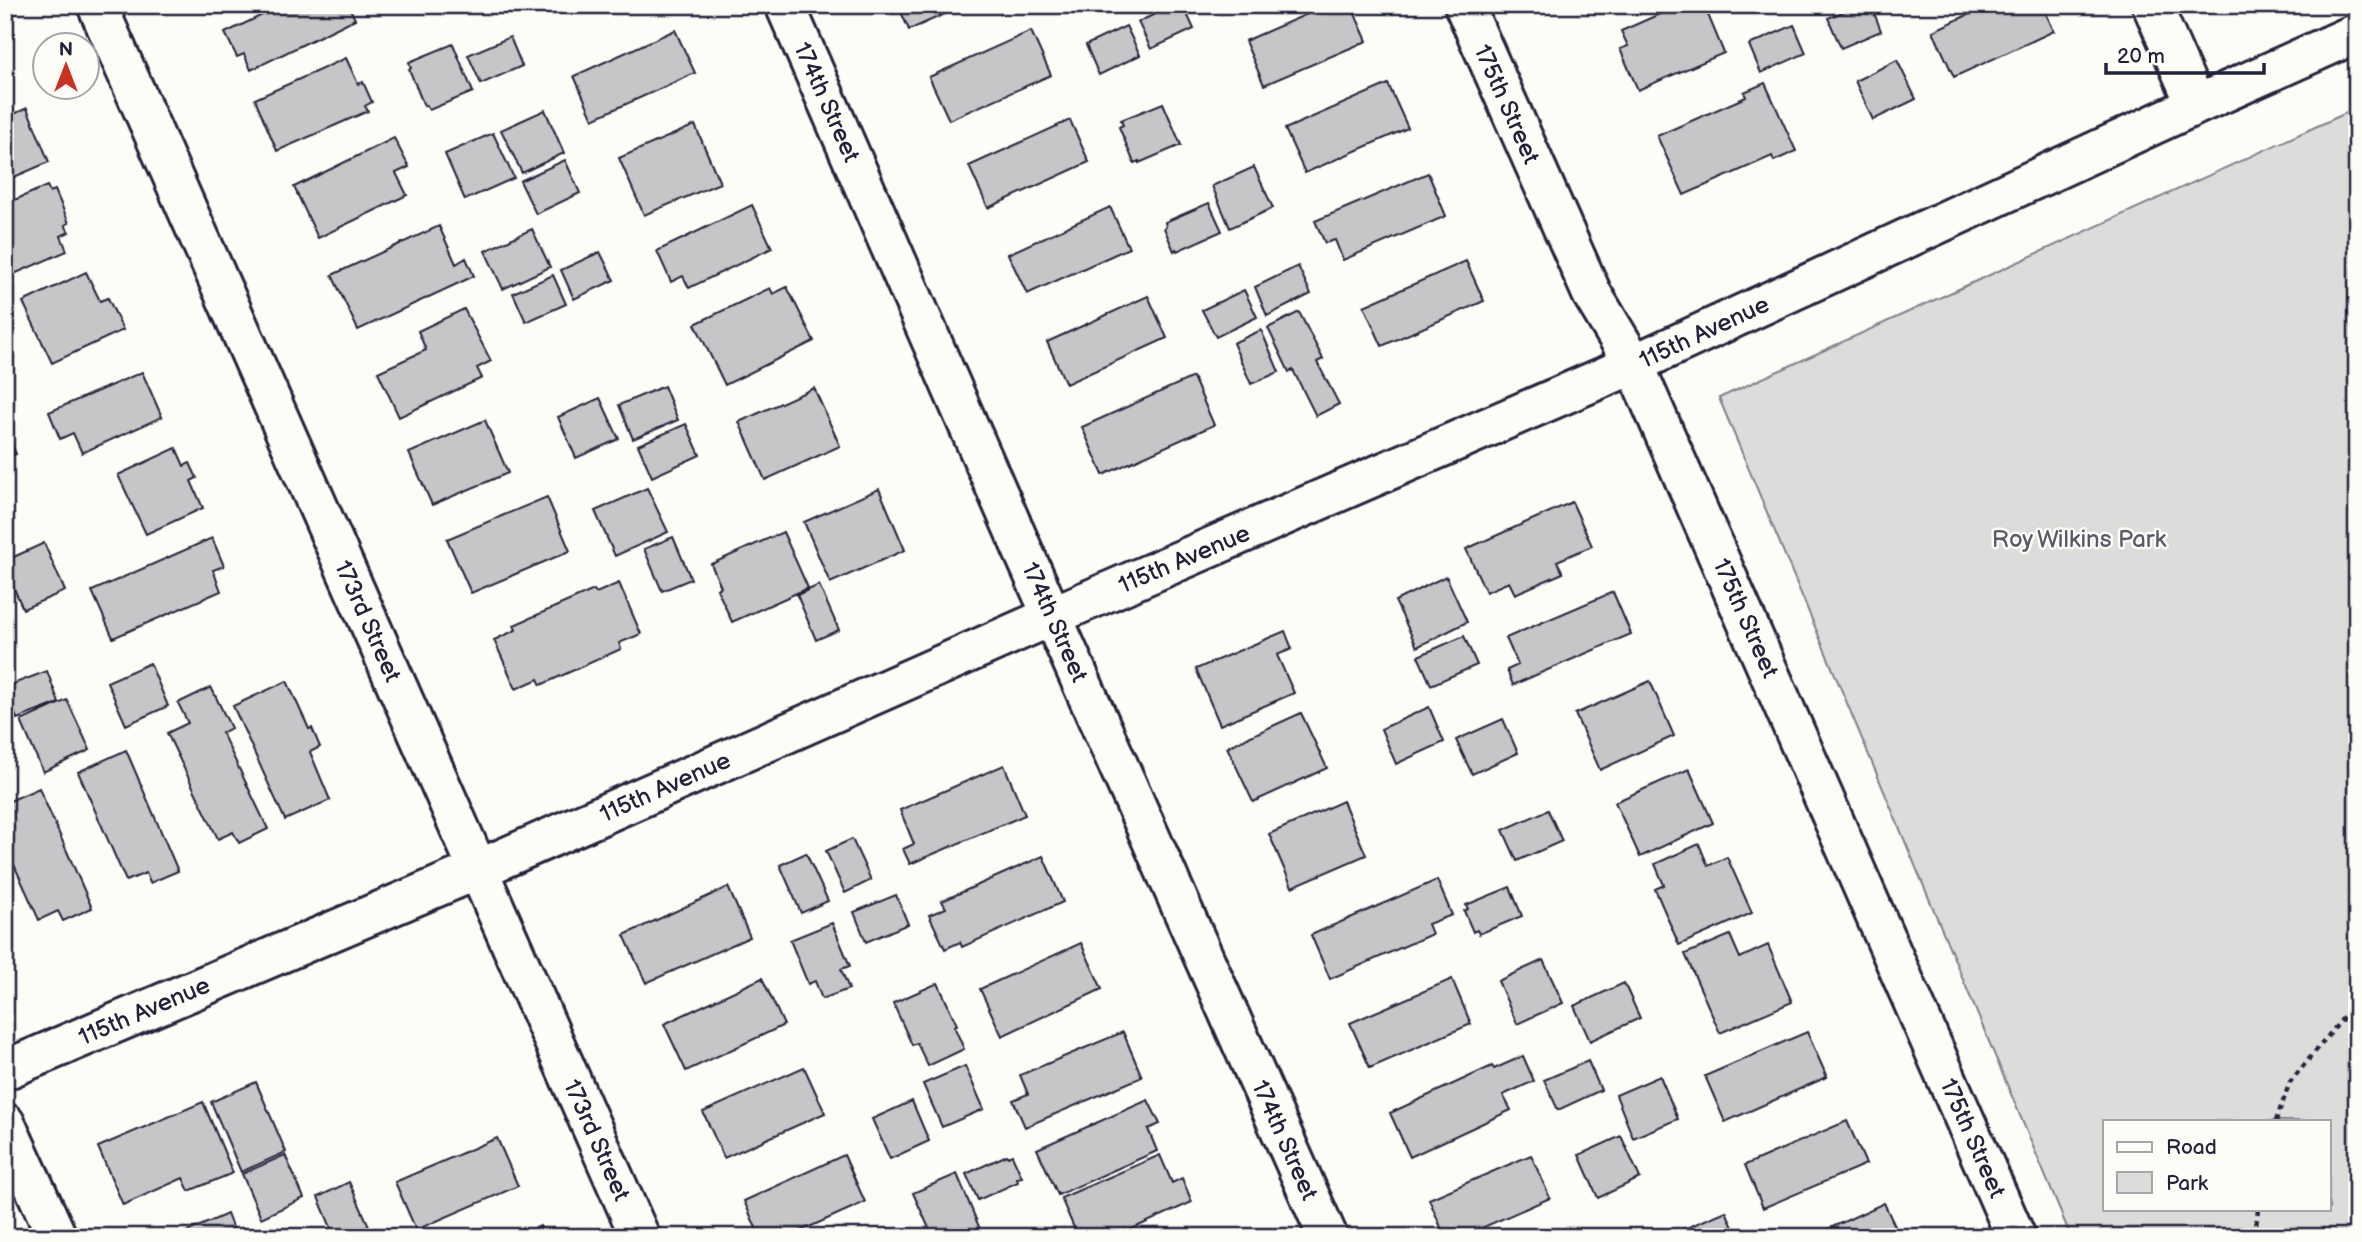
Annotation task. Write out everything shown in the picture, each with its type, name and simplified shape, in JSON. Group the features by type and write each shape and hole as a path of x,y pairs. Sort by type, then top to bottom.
{"street":[{"name":"173rd Street","path":"97,5 640,1237"},
{"name":"174th Street","path":"785,5 1052,616 1328,1237"},
{"name":"175th Street","path":"1464,5 1592,295 1634,364 2016,1237"},
{"path":"2152,5 2196,105"},
{"name":"115th Avenue","path":"5,1070 477,870 1052,616 1634,364 2357,33"},
{"path":"5,1122 57,1237"}],"path":[{"path":"2276,1120 2290,1082 2357,1001"},
{"path":"2258,1210 2258,1237"}],"green space":[{"name":"Roy Wilkins Park","path":"2357,108 2357,1237 2071,1237 1719,398"}],"building":[{"path":"283,5 348,5 355,19 251,70 244,54 237,57 225,33"},
{"path":"898,5 965,5 909,30"},
{"path":"1174,5 1183,5 1194,29 1151,49 1138,22"},
{"path":"1328,5 1351,5 1367,41 1264,85 1245,41"},
{"path":"1680,5 1704,5 1724,53 1638,90 1620,49 1628,46 1621,31"},
{"path":"1859,5 1871,5 1881,31 1841,48 1828,18"},
{"path":"1989,5 2042,5 2054,31 1954,77 1933,31"},
{"path":"1794,25 1806,53 1761,73 1749,45"},
{"path":"1126,26 1140,55 1099,75 1086,45"},
{"path":"675,30 695,73 593,119 574,76"},
{"path":"1031,31 1051,75 949,120 929,77"},
{"path":"510,37 522,66 481,84 468,55"},
{"path":"453,44 473,92 429,110 424,106 409,69 409,62"},
{"path":"346,58 358,84 363,82 372,102 365,106 368,111 277,151 255,99"},
{"path":"1897,60 1916,99 1873,120 1855,81"},
{"path":"1765,83 1796,151 1774,161 1772,156 1684,195 1657,136 1746,97 1744,92"},
{"path":"1388,84 1408,128 1305,173 1285,129"},
{"path":"1163,103 1181,145 1134,163 1119,127 1123,125 1121,120"},
{"path":"27,108 49,162 5,181 5,118"},
{"path":"545,110 564,153 522,173 501,130"},
{"path":"1070,120 1089,162 988,208 969,166"},
{"path":"695,125 720,183 644,215 619,158"},
{"path":"493,133 514,178 465,200 445,154"},
{"path":"394,138 409,167 396,173 407,195 318,238 294,187"},
{"path":"565,160 580,193 536,214 520,181"},
{"path":"1254,167 1273,208 1230,228 1212,186"},
{"path":"1428,173 1446,216 1343,260 1335,240 1325,243 1315,221"},
{"path":"47,186 50,192 55,190 69,223 65,225 69,232 61,236 67,251 14,274 5,255 5,204"},
{"path":"1209,203 1222,231 1174,251 1164,228 1165,222"},
{"path":"752,205 772,248 689,288 683,276 671,282 657,251"},
{"path":"1110,207 1129,248 1027,294 1008,254"},
{"path":"439,226 456,264 466,258 474,276 358,330 332,275"},
{"path":"532,229 550,267 503,289 485,251"},
{"path":"600,252 614,280 574,299 561,270"},
{"path":"1466,261 1484,301 1382,346 1364,306"},
{"path":"1298,266 1311,294 1267,316 1255,287"},
{"path":"86,272 100,301 108,298 123,330 52,363 23,302"},
{"path":"553,275 566,304 526,322 513,293"},
{"path":"787,287 814,341 725,385 695,324 770,288 773,294"},
{"path":"1244,290 1257,317 1216,337 1202,310"},
{"path":"1148,296 1167,338 1066,384 1047,342"},
{"path":"464,309 491,361 477,368 482,378 399,417 378,372 426,350 418,331"},
{"path":"1299,312 1323,359 1317,362 1339,404 1316,416 1293,370 1289,372 1268,328"},
{"path":"1261,330 1279,372 1251,384 1233,343"},
{"path":"142,372 162,417 82,453 73,433 60,439 49,412"},
{"path":"1193,377 1214,425 1103,475 1082,427"},
{"path":"664,386 678,420 633,439 619,405"},
{"path":"814,388 840,446 765,480 739,422"},
{"path":"600,398 619,439 576,458 558,417"},
{"path":"485,420 508,473 432,505 409,453"},
{"path":"686,424 700,455 652,477 638,445"},
{"path":"5,428 16,454 5,459"},
{"path":"176,448 184,466 190,463 197,478 191,481 203,508 146,534 118,475"},
{"path":"647,488 668,532 615,556 595,511"},
{"path":"879,489 905,550 830,583 804,522"},
{"path":"547,497 570,551 471,593 447,539"},
{"path":"1572,502 1592,546 1557,561 1563,573 1515,594 1509,582 1486,592 1466,549"},
{"path":"783,532 808,588 732,622 717,589 721,587 711,564"},
{"path":"673,537 691,579 662,591 644,549"},
{"path":"212,538 224,566 213,570 221,591 113,638 92,591"},
{"path":"44,543 65,591 23,609 5,568 5,561"},
{"path":"1446,576 1467,622 1417,647 1395,601"},
{"path":"619,583 641,634 619,643 621,649 541,685 538,679 516,689 494,640 516,630 514,625 594,590 596,593"},
{"path":"819,585 839,630 816,640 797,595"},
{"path":"1613,592 1631,634 1513,685 1507,670 1518,665 1506,638"},
{"path":"1285,631 1292,649 1277,655 1294,693 1220,725 1196,669"},
{"path":"1464,636 1477,665 1431,685 1418,656"},
{"path":"150,663 168,706 126,725 107,682"},
{"path":"47,671 59,703 17,719 5,687"},
{"path":"287,681 320,747 310,752 330,800 285,820 233,706"},
{"path":"1650,681 1674,736 1600,770 1575,714"},
{"path":"211,687 231,728 222,733 268,829 239,843 233,832 218,839 167,733 188,723 178,703"},
{"path":"67,700 90,750 43,772 21,721"},
{"path":"1429,707 1444,742 1396,764 1381,729"},
{"path":"1301,713 1327,768 1253,802 1227,747"},
{"path":"1503,719 1518,753 1472,774 1456,740"},
{"path":"126,750 178,871 150,883 146,873 126,881 78,772"},
{"path":"1004,765 1025,815 910,864 903,849 914,844 900,810"},
{"path":"1689,769 1713,823 1640,857 1615,802"},
{"path":"39,788 92,908 63,921 58,911 39,920 5,845 5,803"},
{"path":"1343,801 1366,855 1292,887 1269,834"},
{"path":"1548,810 1562,841 1517,861 1503,830"},
{"path":"852,839 871,880 845,893 826,851"},
{"path":"1699,844 1708,866 1727,857 1752,913 1679,945 1655,889 1664,885 1655,864"},
{"path":"806,853 828,901 801,913 780,865"},
{"path":"1043,856 1063,902 962,947 960,942 945,949 929,915 946,908 942,901"},
{"path":"1437,880 1452,915 1428,924 1432,934 1330,979 1311,935"},
{"path":"728,887 750,937 646,983 624,935"},
{"path":"1510,887 1522,916 1479,934 1477,930 1473,932 1464,911 1468,909 1466,905"},
{"path":"896,895 908,924 866,942 854,912"},
{"path":"832,923 850,966 841,969 849,989 822,999 815,981 808,984 790,940"},
{"path":"1730,935 1740,958 1768,945 1792,1002 1720,1033 1685,954"},
{"path":"1081,943 1102,989 1002,1036 980,989"},
{"path":"1543,960 1563,1003 1517,1024 1498,981"},
{"path":"762,978 784,1025 686,1071 664,1024"},
{"path":"1452,979 1471,1024 1370,1068 1350,1023"},
{"path":"938,983 957,1025 954,1026 964,1049 928,1066 917,1043 912,1045 893,1003"},
{"path":"1624,983 1640,1018 1590,1041 1574,1006"},
{"path":"1123,1032 1142,1077 1025,1127 1013,1100 1028,1094 1020,1075"},
{"path":"1807,1032 1827,1077 1725,1122 1705,1076"},
{"path":"1523,1056 1534,1081 1503,1095 1511,1110 1410,1157 1390,1113 1492,1066 1494,1069"},
{"path":"1588,1061 1601,1090 1558,1110 1544,1080"},
{"path":"965,1066 984,1109 942,1127 923,1084"},
{"path":"804,1067 825,1113 724,1158 703,1112"},
{"path":"1660,1076 1678,1119 1633,1138 1616,1095"},
{"path":"256,1082 286,1152 241,1172 211,1102"},
{"path":"1148,1100 1160,1124 1148,1129 1157,1151 1058,1195 1037,1149"},
{"path":"912,1101 929,1141 890,1159 872,1119"},
{"path":"203,1102 233,1173 189,1191 183,1178 123,1205 98,1147"},
{"path":"1847,1121 1866,1164 1763,1208 1745,1165"},
{"path":"1621,1136 1640,1178 1598,1198 1579,1155"},
{"path":"497,1138 518,1186 416,1230 395,1182"},
{"path":"285,1155 304,1198 261,1218 242,1174"},
{"path":"844,1155 865,1202 787,1237 760,1237 744,1201"},
{"path":"1012,1155 1022,1177 1017,1178 1018,1182 978,1200 966,1174"},
{"path":"1160,1155 1172,1183 1182,1178 1192,1202 1114,1237 1078,1237 1061,1198"},
{"path":"1531,1155 1550,1198 1461,1237 1445,1237 1429,1199"},
{"path":"957,1174 982,1234 975,1237 933,1237 913,1193"},
{"path":"349,1182 369,1226 345,1237 335,1237 318,1197"},
{"path":"1884,1203 1900,1237 1811,1237"},
{"path":"1726,1211 1737,1237 1682,1237 1679,1231"},
{"path":"227,1214 236,1237 175,1237"},
{"path":"540,1226 545,1237 511,1237 523,1231 524,1234"}]}
